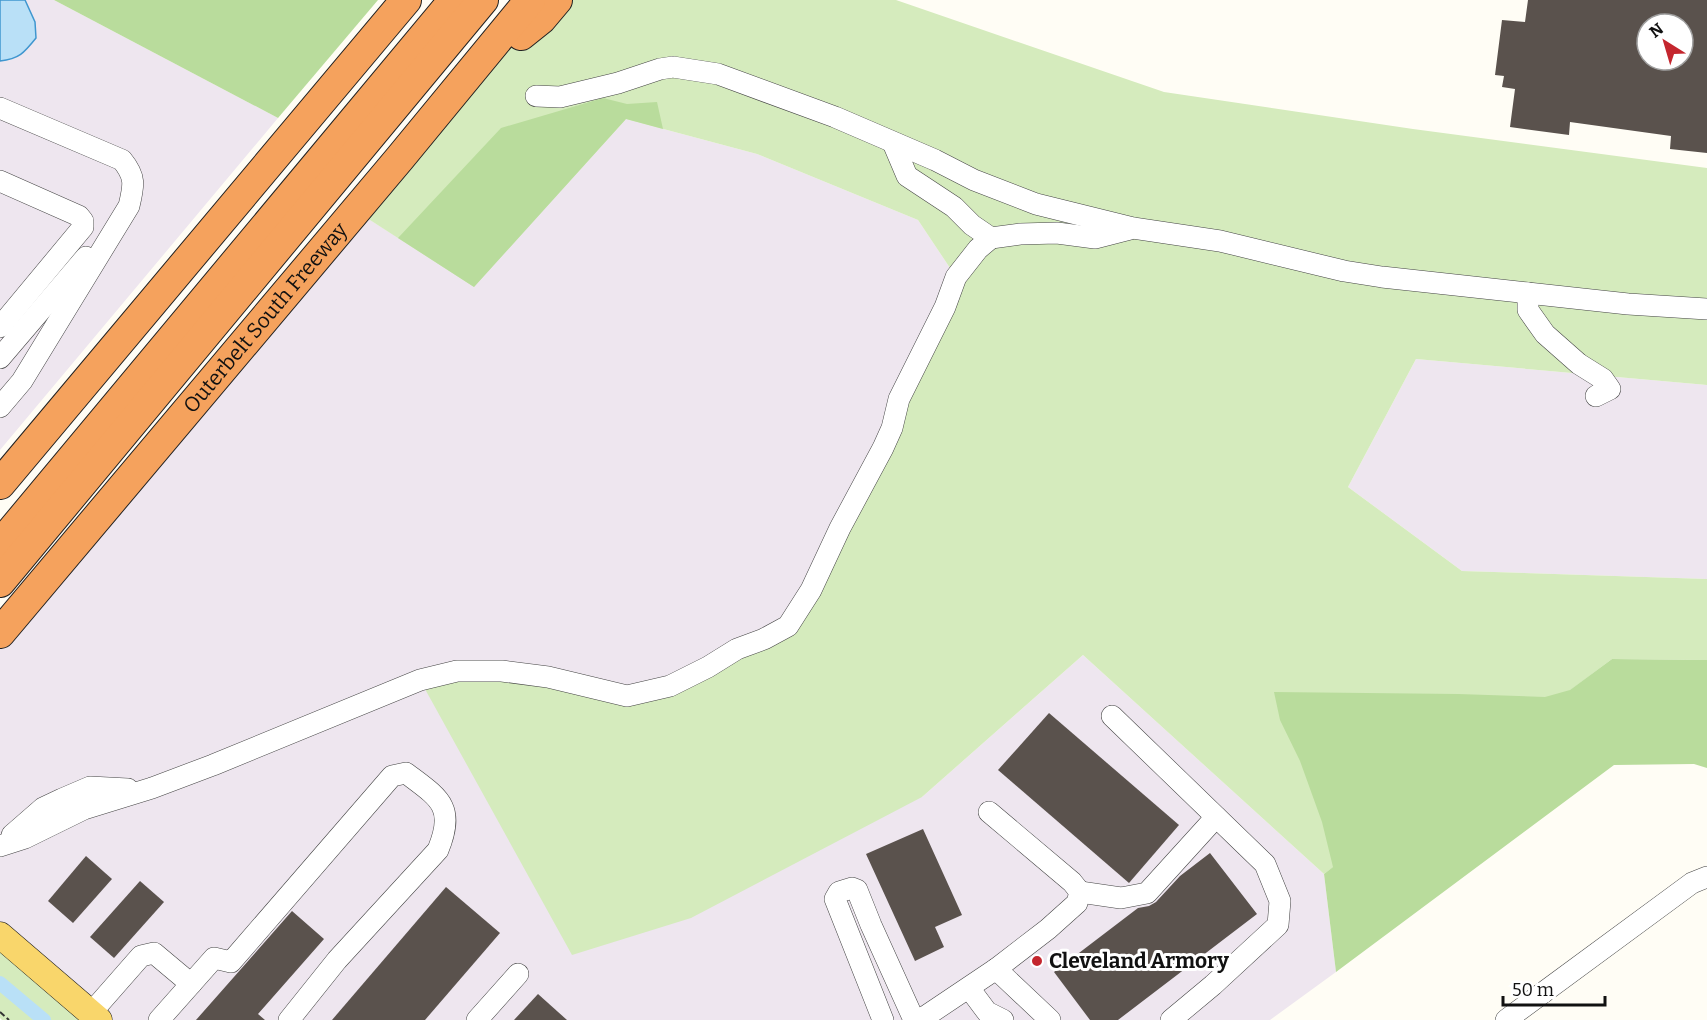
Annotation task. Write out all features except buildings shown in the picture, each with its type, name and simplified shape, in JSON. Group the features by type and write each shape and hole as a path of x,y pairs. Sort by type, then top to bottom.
{"highway":[{"path":"0,484 406,0"},
{"path":"0,545 454,0"},
{"path":"0,582 483,0"},
{"name":"Outerbelt South Freeway","path":"0,633 469,76 538,7"}],"main road":[{"path":"0,934 95,1017"}],"street":[{"path":"536,96 560,97 618,83 660,69 673,67 691,69 718,74 835,117 974,180 1036,204 1133,228 1220,241 1344,271 1628,304 1707,309"},
{"path":"0,108 122,160 131,171 134,185 129,206 22,381 0,407"},
{"path":"893,143 907,176 954,207 972,225 991,238"},
{"path":"0,181 80,216 83,221 83,227 0,327"},
{"path":"0,358 129,206"},
{"path":"0,846 25,838 84,809 213,765 429,677 457,670 502,670 548,677 627,696 670,686 737,649 764,639 788,626 811,590 840,528 883,448 892,428 899,399 945,308 956,277 978,249 991,238 1020,234 1095,238 1133,228"},
{"path":"1528,293 1528,310 1545,334 1579,364 1603,379 1610,389 1596,396"},
{"path":"1112,716 1265,864 1280,901 1278,925 1213,985 1170,1020"},
{"path":"159,1020 214,958 231,962 392,776 406,773 438,798 445,814 444,834 438,850 337,960 289,1020"},
{"path":"989,813 1072,882 1080,892 1121,898 1147,893 1216,817"},
{"path":"1506,1020 1692,883 1707,877"},
{"path":"883,1020 835,899 838,892 852,888 857,890 916,1020 926,1016 996,969 1066,914 1077,903 1080,892"},
{"path":"95,1017 141,956 154,953 191,984"},
{"path":"996,969 1050,1020"},
{"path":"477,1020 518,974"},
{"path":"969,988 987,1012 1003,1020"}],"path":[{"path":"0,1012 9,1020"}],"shaded area":[{"path":"25,0 54,0 278,118 0,450 0,61 11,60 35,22"},
{"path":"626,119 757,154 918,220 956,277 922,797 1083,655 1324,874 1336,972 1270,1020 99,1020 0,934 0,633 356,211 474,286"},
{"path":"1416,359 1707,385 1707,579 1462,571 1348,487"}],"green space":[{"path":"54,0 378,0 278,118"},
{"path":"557,0 896,0 1164,92 1413,129 1707,168 1707,385 1416,359 1348,487 1462,571 1707,579 1707,660 1612,659 1324,874 1083,655 922,797 691,918 572,955 420,680 457,671 627,696 788,626 956,277 918,220 757,154 626,119 474,287 356,211 469,76"},
{"path":"603,98 627,104 657,102 663,129 626,119 474,287 398,238 501,128"},
{"path":"1612,659 1707,660 1707,768 1694,764 1614,765 1336,972 1324,874 1333,867 1322,822 1300,761 1280,720 1274,692 1545,697 1570,690"},
{"path":"0,947 87,1020 2,1020 0,1018"}],"water":[{"path":"0,0 25,0 35,22 36,38 21,54 12,59 0,61"}],"waterway":[{"path":"0,983 44,1020"}],"place":[{"name":"Cleveland Armory","path":"1037,961"}]}
